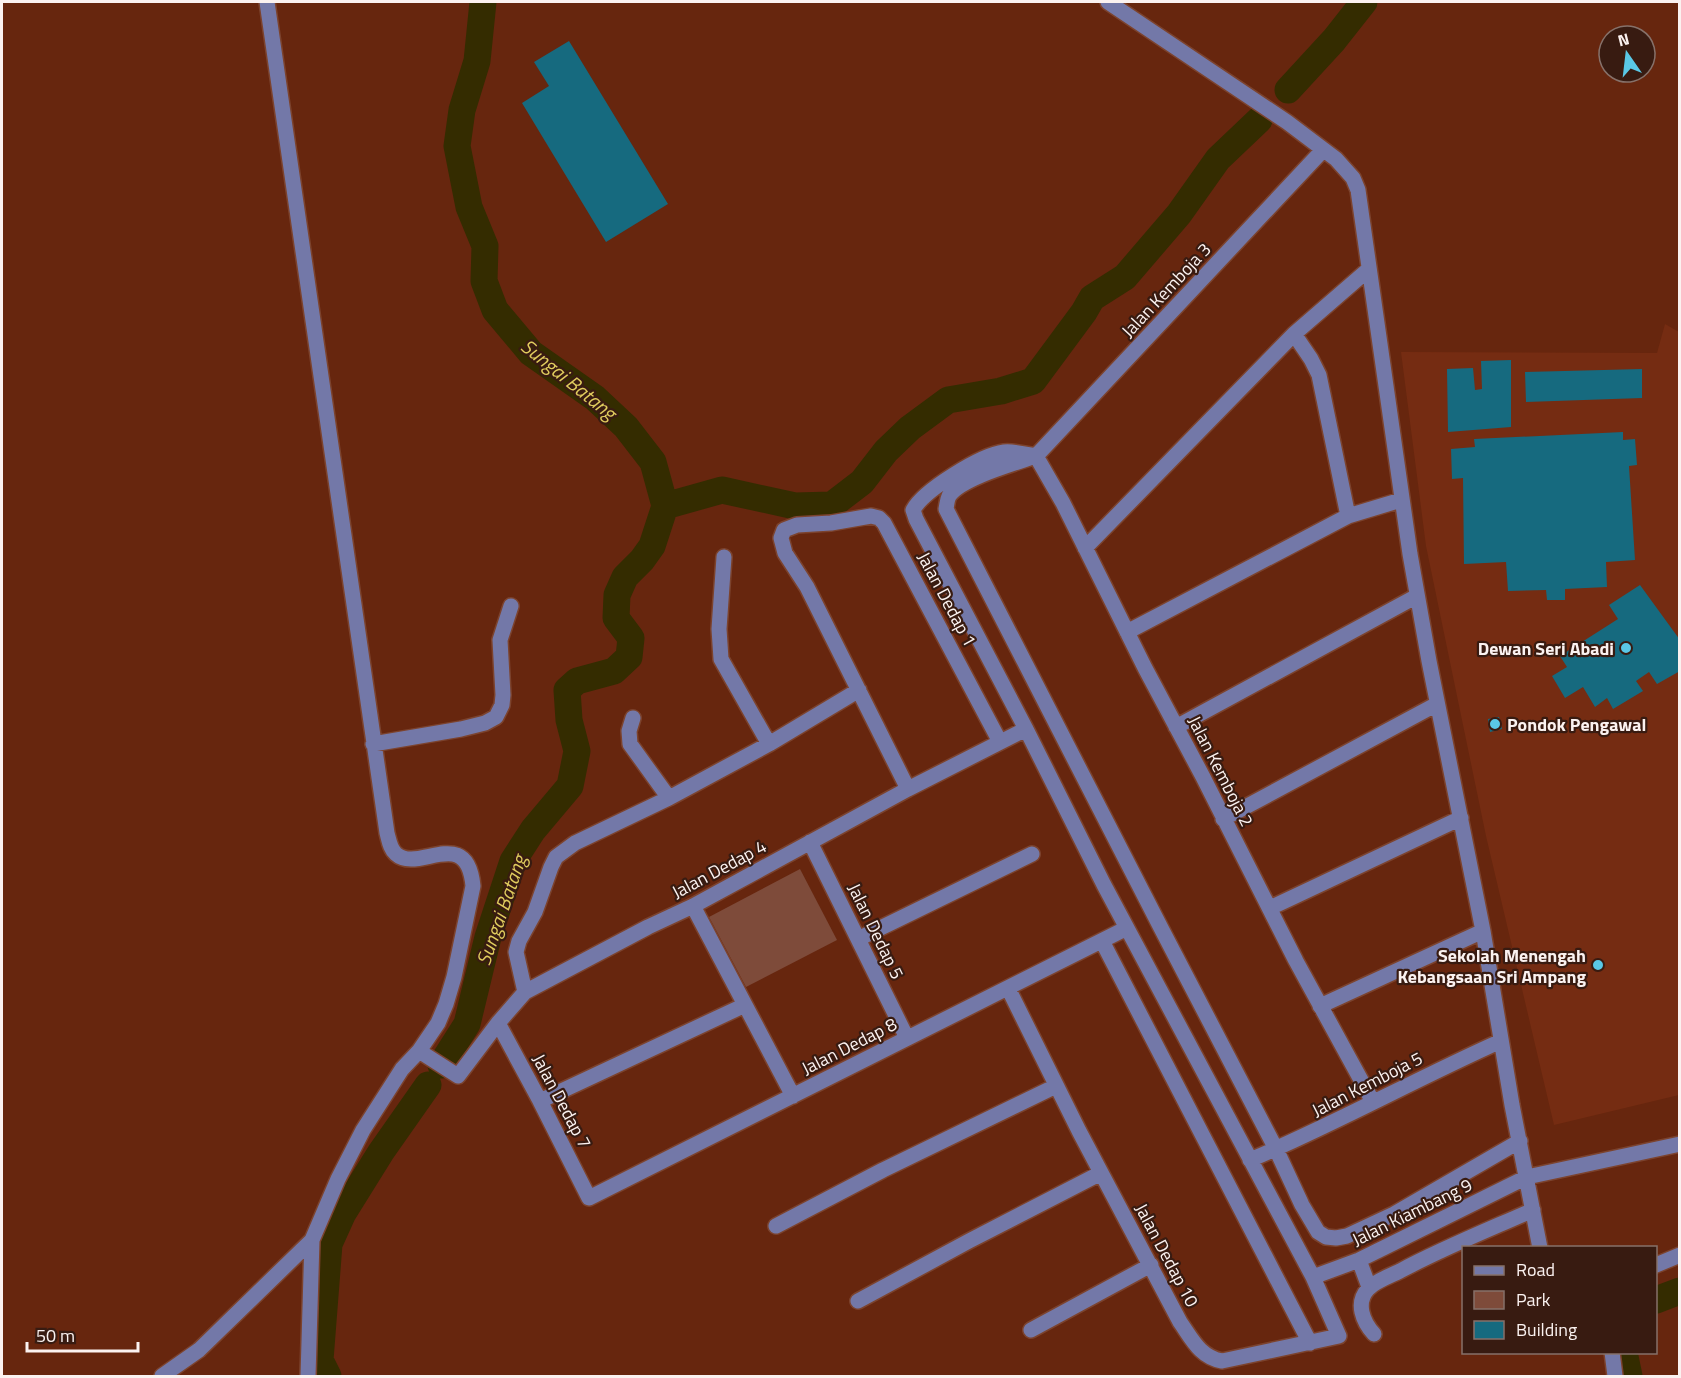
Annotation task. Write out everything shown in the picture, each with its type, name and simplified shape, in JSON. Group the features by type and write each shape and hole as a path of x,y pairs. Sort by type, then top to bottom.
{"street":[{"path":"267,2 387,833 394,853 401,858 450,853 466,862 473,886 454,977 438,1023 419,1051 402,1069 363,1130 338,1179 312,1240 308,1377"},
{"path":"1108,2 1287,122 1336,159 1353,178 1358,190 1401,500 1417,596 1483,931 1540,1246"},
{"name":"Jalan Kemboja 3","path":"1036,456 1323,150"},
{"path":"1085,548 1294,334 1369,269"},
{"path":"1294,334 1319,375 1348,516"},
{"path":"1036,456 1003,452 976,463 938,485 918,501 913,510 916,519 1127,928 1313,1277"},
{"path":"1036,456 983,473 951,493 946,502 946,509 1276,1149 1302,1205 1318,1232 1326,1237 1347,1236 1394,1214 1520,1142"},
{"name":"Jalan Kemboja 2","path":"1036,456 1320,1006 1373,1102"},
{"path":"1127,632 1348,516 1401,500"},
{"name":"Jalan Dedap 1","path":"859,690 807,587 785,553 781,533 790,527 871,516 884,523 1000,742"},
{"path":"724,557 719,629 721,659 769,744"},
{"path":"1176,728 1417,596"},
{"path":"373,744 461,729 485,723 496,717 503,695 500,640 511,606"},
{"path":"525,992 516,952 519,941 535,912 556,857 575,843 669,798 769,744 859,690 908,789"},
{"path":"1223,819 1437,704"},
{"path":"633,718 629,731 630,744 669,798"},
{"name":"Jalan Dedap 4","path":"419,1051 458,1076 525,992 648,927 693,906 908,789 1026,729"},
{"path":"1270,908 1461,818"},
{"name":"Jalan Dedap 5","path":"810,842 907,1038"},
{"path":"858,939 1032,854"},
{"path":"693,906 792,1096"},
{"name":"Jalan Dedap 8","path":"589,1198 1127,928"},
{"path":"1320,1006 1483,931"},
{"path":"1102,941 1310,1343"},
{"name":"Jalan Dedap 10","path":"1008,988 1101,1173 1180,1322 1199,1350 1214,1360 1221,1361 1339,1336 1313,1277"},
{"path":"540,1101 745,1005"},
{"name":"Jalan Dedap 7","path":"498,1023 589,1198"},
{"name":"Jalan Kemboja 5","path":"1250,1160 1323,1128 1501,1041"},
{"path":"776,1226 1056,1086"},
{"name":"Jalan Kiambang 9","path":"1313,1277 1359,1260 1527,1178 1680,1144"},
{"path":"858,1301 969,1240 1101,1173"},
{"path":"1374,1334 1366,1325 1362,1313 1361,1303 1369,1287 1435,1253 1533,1210"},
{"path":"1424,1228 1435,1253"},
{"path":"162,1377 199,1350 312,1240"},
{"path":"1657,1265 1680,1255"},
{"path":"1359,1260 1369,1287"},
{"path":"1031,1330 1151,1264"},
{"path":"1612,1354 1615,1377"}],"shaded area":[{"path":"1665,324 1679,332 1679,1095 1554,1125 1486,836 1426,546 1401,352 1657,353"}],"green space":[{"path":"800,869 837,940 746,987 709,917"}],"building":[{"path":"569,41 668,204 606,242 522,103 549,86 534,62"},
{"path":"1511,360 1511,427 1448,432 1447,369 1473,368 1475,390 1482,389 1481,361"},
{"path":"1642,369 1642,398 1526,402 1525,372"},
{"path":"1623,432 1623,440 1635,439 1637,465 1629,466 1635,560 1606,562 1607,587 1565,589 1565,600 1547,600 1546,590 1508,591 1506,562 1464,564 1463,478 1452,479 1451,449 1475,447 1474,439"},
{"name":"Dewan Seri Abadi","path":"1640,585 1680,640 1680,671 1657,684 1649,672 1636,681 1643,691 1613,709 1607,698 1595,707 1583,687 1565,698 1552,676 1567,667 1560,656 1618,619 1609,605"},
{"name":"Pondok Pengawal","path":"1499,717 1502,729 1490,732 1488,719"}],"waterway":[{"name":"Sungai Batang","path":"441,1065 467,1024 488,937 513,861 533,830 570,786 577,751 569,720 567,690 577,681 614,671 629,657 631,638 616,618 617,595 625,577 652,546 665,506 653,462 626,427 595,398 531,353 495,310 484,281 485,246 469,207 457,146 462,110 477,61 483,2"},
{"path":"1288,90 1334,40 1364,2"},
{"path":"665,506 722,490 795,506 832,505 862,482 886,451 910,428 948,400 1001,391 1033,381 1092,298 1125,277 1179,214 1218,159 1259,120"},
{"name":"Sungai Batang","path":"328,1376 320,1360 329,1244 343,1213 381,1152 428,1085"},
{"name":"Sungai Batang","path":"1657,1300 1680,1291"},
{"name":"Sungai Batang","path":"1624,1354 1629,1376"}],"place":[{"name":"Dewan Seri Abadi","path":"1626,648"},
{"name":"Pondok Pengawal","path":"1495,724"},
{"name":"Sekolah Menengah Kebangsaan Sri Ampang","path":"1598,965"}]}
